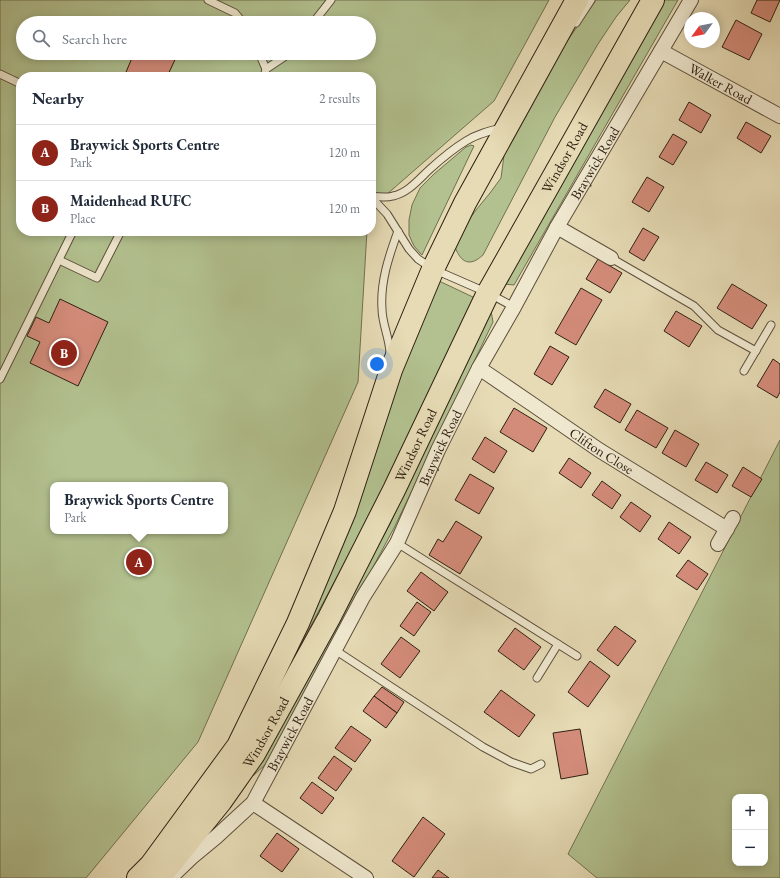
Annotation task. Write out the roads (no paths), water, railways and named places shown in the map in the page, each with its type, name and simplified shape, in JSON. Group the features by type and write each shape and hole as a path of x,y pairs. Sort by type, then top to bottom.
{"main road":[{"path":"138,878 151,865 238,746 298,623 345,511 391,370 433,269 464,203 577,0"},
{"name":"Windsor Road","path":"159,878 221,801 254,754 329,618 394,490 488,293 653,0"}],"street":[{"name":"Braywick Road","path":"170,878 254,803 364,597 397,543 438,450 479,368 557,227 691,0"},
{"name":"Walker Road","path":"661,51 780,116"},
{"path":"557,227 611,258"},
{"name":"Clifton Close","path":"479,368 599,450 730,523 718,544"},
{"path":"254,803 366,878"}],"lane":[{"path":"208,0 235,13 237,16"},
{"path":"318,16 331,0"},
{"path":"574,26 591,0"},
{"path":"376,197 394,196 407,190 429,170 467,140 508,125 556,53"},
{"path":"262,60 266,69 265,72"},
{"path":"266,69 280,60"},
{"path":"0,74 16,82"},
{"path":"376,202 387,214 409,249 418,259 433,269 488,293 514,307"},
{"path":"391,370 390,346 384,325 382,309 382,290 389,255 398,231"},
{"path":"0,379 71,236"},
{"path":"59,260 97,278 118,236"},
{"path":"611,258 694,306 718,330 756,351"},
{"path":"744,371 771,325"},
{"path":"397,543 577,656"},
{"path":"537,678 558,644"},
{"path":"335,650 490,751 511,762 531,769 541,764"}],"place":[{"name":"Maidenhead RUFC","path":"64,353"},
{"name":"Braywick Sports Centre","path":"139,562"}]}
